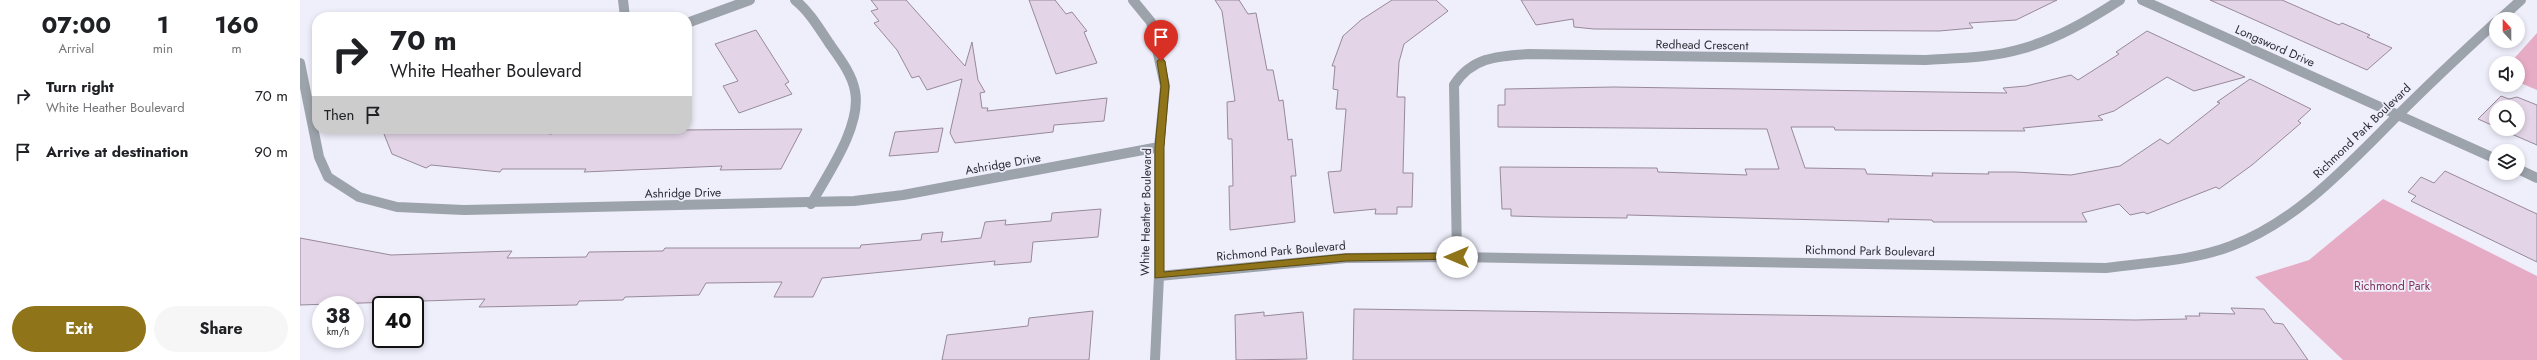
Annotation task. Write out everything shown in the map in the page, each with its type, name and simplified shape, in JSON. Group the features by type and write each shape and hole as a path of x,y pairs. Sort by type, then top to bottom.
{"street":[{"path":"623,0 624,12"},
{"path":"692,21 750,0"},
{"path":"795,0 803,6 849,75 855,93 856,107 850,125 811,204"},
{"name":"White Heather Boulevard","path":"1133,0 1151,22 1165,86 1159,147 1159,276 1155,360"},
{"name":"Redhead Crescent","path":"1457,257 1454,85 1460,72 1474,63 1497,56 1528,54 1926,60 1963,58 1996,54 2033,46 2070,30 2120,0"},
{"name":"Longsword Drive","path":"2142,0 2489,156"},
{"path":"2508,12 2521,0"},
{"name":"Richmond Park Boulevard","path":"1159,276 1346,258 1457,257 2106,268 2193,257 2232,246 2268,228 2342,171 2398,115 2489,29"},
{"name":"Ashridge Drive","path":"300,63 312,119"},
{"name":"Ashridge Drive","path":"315,134 320,157 328,177 359,197 397,207 464,210 811,204 854,201 904,195 1159,147"},
{"path":"2525,172 2537,178"}],"green space":[{"path":"2537,33 2537,90 2525,85 2525,56 2516,56"},
{"name":"Richmond Park","path":"2383,199 2537,276 2537,360 2343,360 2255,277 2309,260"}],"building":[{"path":"871,0 906,0 965,66 972,42 978,80 985,92 980,93 982,108 988,108 987,111 1107,98 1104,121 1054,125 1053,132 955,143 950,133 962,79 927,90 919,76 912,78 897,50 874,23 879,21 871,11 878,9"},
{"path":"1029,0 1055,0 1066,14 1072,12 1087,31 1084,32 1097,63 1056,74"},
{"path":"1215,0 1239,0 1248,14 1256,13 1267,70 1273,70 1279,101 1283,100 1288,140 1292,139 1296,176 1291,176 1295,222 1230,230 1229,186 1233,186 1232,139 1228,139 1227,102 1235,101 1222,11"},
{"path":"1392,0 1436,0 1448,11 1404,44 1399,62 1397,97 1405,97 1403,173 1413,173 1412,207 1397,207 1397,214 1375,214 1376,209 1334,213 1328,172 1341,171 1346,109 1336,109 1338,90 1333,89 1335,66 1332,66 1343,36 1361,20"},
{"path":"1521,0 2057,0 2016,20 1969,23 1973,28 1939,31 1594,29 1574,27 1573,19 1536,25"},
{"path":"2210,0 2282,0 2339,25 2342,23 2370,35 2367,37 2392,48 2367,70"},
{"path":"756,30 789,82 785,84 792,94 739,113 723,86 738,81 715,44"},
{"path":"2147,31 2245,77 2194,91 2167,77 2114,111 2098,116 2103,120 2023,128 2025,131 1835,130 1834,127 1791,127 1805,168 1865,169 1867,174 1933,176 1932,173 1989,174 1988,172 2071,175 2120,166 2160,139 2168,144 2220,103 2217,102 2250,79 2311,109 2298,121 2301,123 2252,165 2219,189 2216,187 2147,214 2144,212 2130,215 2119,204 2082,213 2087,222 1933,222 1932,220 1888,219 1889,222 1627,215 1627,218 1547,217 1511,216 1511,209 1502,209 1500,167 1657,168 1658,172 1747,175 1745,169 1779,169 1767,129 1498,127 1498,105 1505,105 1505,89 1614,87 2007,93 2003,88 2026,86 2071,75 2078,80 2119,54 2116,52"},
{"path":"2501,96 2509,99 2517,97 2524,100 2497,100"},
{"path":"2525,100 2537,105 2537,145 2516,136 2525,136"},
{"path":"2489,108 2489,124 2478,119"},
{"path":"943,128 938,152 889,156 895,132"},
{"path":"802,129 781,169 720,170 722,166 584,172 586,169 502,169 500,172 431,165 426,168 392,154 384,134 692,134 692,130"},
{"path":"2445,171 2537,214 2537,262 2411,201 2416,196 2408,192 2421,177 2434,183"},
{"path":"1101,209 1098,237 1033,242 1031,262 994,265 995,261 822,278 813,297 774,297 782,282 706,283 699,295 625,297 623,300 579,301 577,305 479,307 485,299 424,301 424,296 372,296 372,303 364,303 364,296 312,296 312,305 300,305 300,238 391,255 512,251 507,258 586,257 589,252 663,251 665,248 860,248 861,245 921,240 922,234 943,232 941,242 981,238 985,222 1006,220 1005,225 1051,221 1052,213"},
{"path":"2231,308 2264,309 2274,323 2283,324 2308,360 1353,360 1354,309 2135,320 2187,319 2185,316 2200,316 2199,313 2235,314"},
{"path":"1093,311 1089,360 942,360 947,335 1028,326 1029,318"},
{"path":"1264,312 1264,316 1303,312 1307,359 1236,360 1235,315"}],"route":[{"path":"1161,61 1165,86 1159,147 1159,276 1346,258 1457,257"}]}
